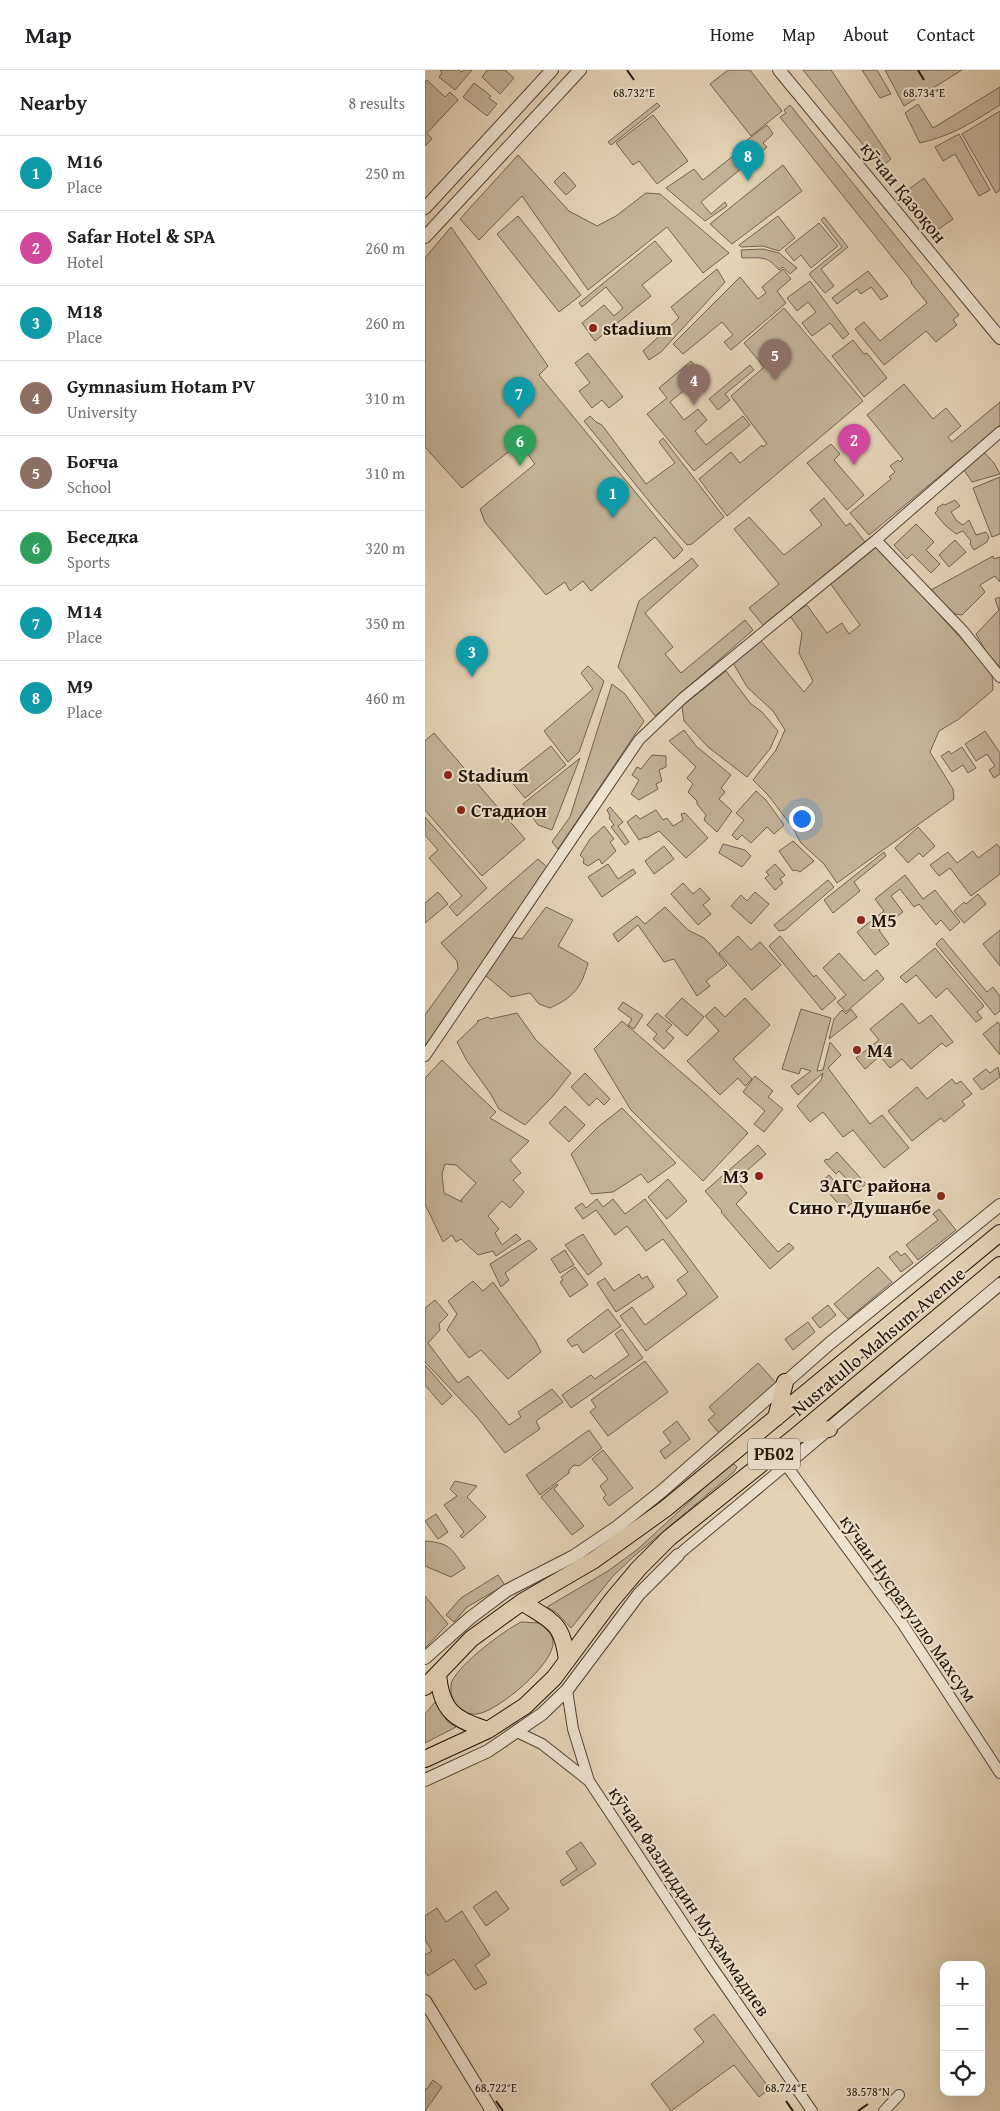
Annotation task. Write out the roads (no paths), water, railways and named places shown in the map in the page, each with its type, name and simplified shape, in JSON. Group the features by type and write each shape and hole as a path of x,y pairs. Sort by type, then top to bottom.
{"highway":[{"name":"Nusratullo Mahsum Avenue","path":"425,1687 471,1639 522,1602 621,1542 665,1509 1000,1234"},
{"name":"Nusratullo Mahsum Avenue","path":"425,1760 488,1730 525,1706 554,1678 612,1600 639,1568 669,1538 796,1436 1000,1265"},
{"path":"776,1418 785,1382"},
{"path":"796,1436 829,1429"},
{"path":"522,1602 547,1617 558,1627 565,1638 567,1660"},
{"path":"438,1674 439,1687 445,1706 464,1722 488,1730"}],"street":[{"path":"425,208 552,70"},
{"path":"425,237 580,70"},
{"name":"кӯчаи Қазоқон","path":"779,70 1000,338"},
{"path":"425,1056 639,740 690,692 876,540 1000,432"},
{"path":"876,540 963,631 1000,677"},
{"path":"425,1658 470,1618 506,1591 574,1556 617,1527 662,1491 785,1382 1000,1205"},
{"path":"425,1780 488,1751 542,1714 567,1690 639,1594 677,1555 1000,1284"},
{"name":"кӯчаи Нусратулло Махсум","path":"786,1465 902,1623 1000,1773"},
{"path":"567,1690 573,1729 589,1781"},
{"name":"кӯчаи Фазлиддин Муҳаммадиев","path":"517,1732 542,1744 589,1781 710,1964 812,2111"},
{"path":"425,2001 492,2111"},
{"path":"884,2111 899,2095"}],"place":[{"name":"М9","path":"748,181"},
{"name":"stadium","path":"593,328"},
{"name":"Боғча","path":"775,380"},
{"name":"Gymnasium Hotam PV","path":"694,405"},
{"name":"М14","path":"519,418"},
{"name":"Safar Hotel & SPA","path":"854,465"},
{"name":"Беседка","path":"520,466"},
{"name":"М16","path":"613,518"},
{"name":"М18","path":"472,677"},
{"name":"Stadium","path":"448,775"},
{"name":"Стадион","path":"461,810"},
{"name":"М5","path":"861,920"},
{"name":"М4","path":"857,1050"},
{"name":"M3","path":"759,1176"},
{"name":"ЗАГС района Сино г.Душанбе","path":"941,1196"}]}
